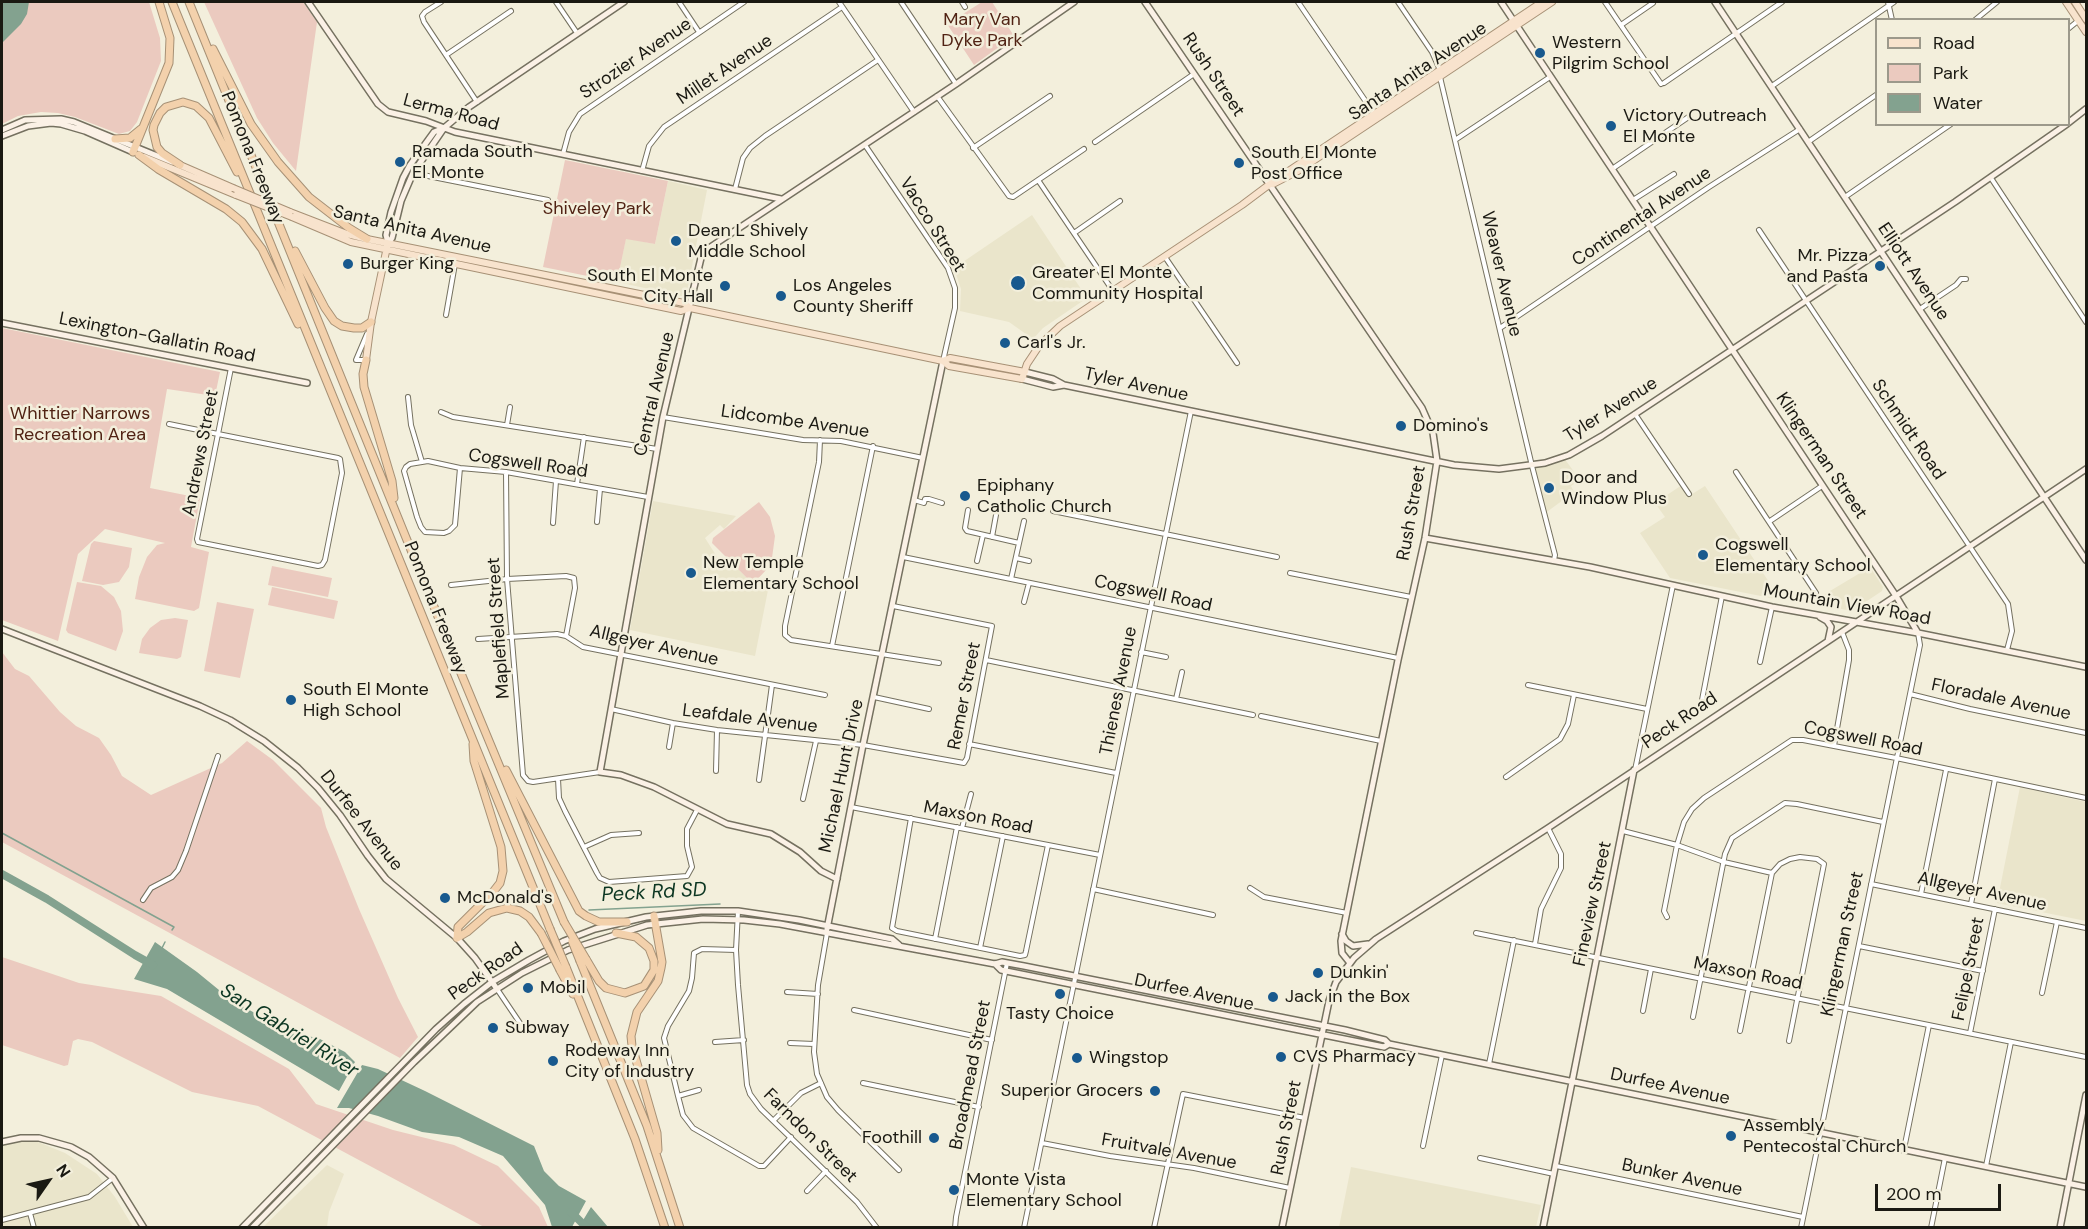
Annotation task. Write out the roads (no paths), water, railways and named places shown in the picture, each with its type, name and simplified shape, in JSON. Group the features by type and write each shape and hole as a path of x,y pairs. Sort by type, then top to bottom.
{"highway":[{"path":"159,2 170,38 170,57 168,68 142,128 135,151 158,169 226,209 248,230 270,265 327,385"},
{"name":"Pomona Freeway","path":"172,2 546,919 563,968 595,1037 635,1139 665,1227"},
{"path":"190,2 242,108 265,146 309,197 367,239"},
{"name":"Pomona Freeway","path":"190,2 484,728 564,922 583,960 659,1159 680,1227"},
{"path":"180,165 157,147 153,130 160,113 166,107 183,102 196,106 209,118 256,209"},
{"path":"115,139 130,138 142,128"},
{"path":"275,212 334,321 342,326 354,328 362,328 371,322"},
{"path":"366,360 363,374 364,387 392,481 395,507"},
{"path":"484,728 579,910 599,922 627,922"},
{"path":"457,938 458,927 493,892 500,883 503,871 501,847 474,761 472,738"},
{"path":"457,938 489,913 507,908 520,911 529,917 563,968"},
{"path":"655,920 662,962 660,976 636,1012 631,1036 657,1133 659,1159"},
{"path":"583,960 606,988 625,993 644,986 654,970 649,948 636,937 616,933"}],"main road":[{"name":"Santa Anita Avenue","path":"1515,23 1542,2"},
{"name":"Santa Anita Avenue","path":"135,151 351,242 387,246 684,303 690,308 943,361 950,358 1024,376 1032,356 1049,335 1270,185 1515,23 1552,2"},
{"path":"2066,2 2084,18"},
{"path":"2075,2 2084,18 2086,32"},
{"name":"Santa Anita Avenue","path":"180,165 234,191"},
{"name":"Santa Anita Avenue","path":"291,215 387,246 455,264 519,273"},
{"path":"366,360 371,322 387,246"}],"street":[{"name":"Lerma Road","path":"308,2 382,109 455,132 781,199"},
{"path":"441,2 425,12 422,16 424,22 477,102"},
{"path":"556,2 577,33"},
{"path":"391,225 398,191 410,165 434,132 444,128 477,102 624,2"},
{"path":"679,2 699,32"},
{"name":"Strozier Avenue","path":"563,155 569,132 580,114 744,2"},
{"path":"839,2 914,112"},
{"path":"901,2 956,84"},
{"path":"962,2 965,7"},
{"name":"Central Avenue","path":"600,772 663,417 701,258 706,250 956,84 1074,2"},
{"name":"Rush Street","path":"1145,2 1422,408 1433,433 1437,461 1425,538 1398,658 1342,934 1342,953 1350,963"},
{"path":"1298,2 1376,115"},
{"name":"Weaver Avenue","path":"1398,2 1432,52 1440,73 1555,555 1554,562"},
{"name":"Klingerman Street","path":"1501,2 1896,596 1918,633 1920,645 1801,1227"},
{"path":"1605,2 1663,83 1782,2"},
{"path":"1621,25 1654,2"},
{"name":"Elliott Avenue","path":"1715,2 2086,560"},
{"path":"1772,86 1894,2"},
{"path":"1977,18 1997,2"},
{"name":"Millet Avenue","path":"642,171 650,146 664,128 843,7"},
{"path":"446,55 511,11"},
{"path":"2070,28 2084,18"},
{"path":"734,190 743,158 750,148 878,60"},
{"path":"1095,142 1194,74"},
{"path":"1455,140 1550,77"},
{"path":"937,96 1008,196 1013,196 1084,149"},
{"path":"973,148 1050,96"},
{"path":"1808,141 1875,96"},
{"name":"Tyler Avenue","path":"2070,122 2086,109"},
{"path":"1611,169 1690,116"},
{"name":"Santa Anita Avenue","path":"2,130 25,120 61,119 115,139 135,151"},
{"name":"Santa Anita Avenue","path":"2,136 28,126 62,124 180,165"},
{"path":"1845,197 1948,126"},
{"name":"Tyler Avenue","path":"1024,376 1053,379 1064,385 1437,461 1484,469 1532,466 1569,455 1635,414 1991,178 2065,126"},
{"path":"387,246 386,235 413,173 444,128"},
{"name":"Continental Avenue","path":"1500,328 1709,187 1800,129"},
{"name":"Vacco Street","path":"865,145 948,268 955,288 955,308 943,361"},
{"path":"413,173 548,200"},
{"path":"1633,201 1674,174"},
{"path":"1991,178 2086,322"},
{"path":"1038,180 1113,291"},
{"path":"1074,233 1120,201"},
{"name":"Schmidt Road","path":"1759,230 2008,604 2012,631 2007,650"},
{"path":"1165,256 1237,363"},
{"path":"446,315 455,264"},
{"path":"1920,309 1956,285 1962,278 1966,279"},
{"name":"Lexington-Gallatin Road","path":"2,323 308,383"},
{"name":"Michael Hunt Drive","path":"899,1170 827,1097 815,1064 814,1044 827,929 943,361"},
{"name":"Andrews Street","path":"218,434 338,458 341,462 341,477 325,560 322,565 198,542 218,434 231,368"},
{"path":"408,397 411,425 422,462"},
{"path":"507,425 510,407"},
{"name":"Thienes Avenue","path":"1073,984 1191,411"},
{"path":"441,412 453,417 657,449"},
{"path":"1635,414 1689,494"},
{"name":"Lidcombe Avenue","path":"663,417 803,440 841,441 873,446 923,458"},
{"path":"169,424 218,434"},
{"path":"577,484 584,437"},
{"path":"820,440 819,462 785,635 791,640 939,663"},
{"path":"832,646 873,446"},
{"name":"Cogswell Road","path":"460,468 455,525 444,533 428,533 423,530 405,476 406,467 410,464 422,462 506,472 648,497"},
{"name":"Peck Road","path":"1324,1026 1332,990 1350,963 1370,944 2086,469"},
{"name":"Maplefield Street","path":"506,472 507,579 522,770 528,781 558,779"},
{"path":"1736,472 1816,593"},
{"path":"553,523 556,481"},
{"path":"1770,521 1822,486"},
{"path":"597,522 600,489"},
{"path":"914,500 924,503 925,499 929,499 942,503"},
{"path":"968,510 965,528 967,531 1019,543"},
{"path":"1053,511 1277,557"},
{"path":"992,537 996,515"},
{"path":"1011,579 1024,521"},
{"path":"977,561 983,535"},
{"name":"Mountain View Road","path":"1425,538 1590,567 1772,607 2007,650 2086,667"},
{"name":"Cogswell Road","path":"903,557 1398,658"},
{"path":"1016,558 1029,561"},
{"path":"1290,573 1411,597"},
{"path":"451,585 507,579 566,576 574,578 566,636"},
{"path":"1024,602 1029,583"},
{"name":"Fineview Street","path":"1543,1227 1673,585"},
{"path":"1702,700 1722,596"},
{"name":"Remer Street","path":"893,606 992,626 967,758 964,764 957,763"},
{"path":"1760,662 1772,607"},
{"path":"1813,614 1829,624 1828,641"},
{"name":"Durfee Avenue","path":"2,629 200,706 239,725 264,741 298,768 318,788 392,885 457,938 475,958 524,1029"},
{"path":"1834,746 1849,663 1849,650 1842,632"},
{"name":"Allgeyer Avenue","path":"478,639 549,634 566,636 583,646 825,695"},
{"path":"1141,652 1166,657"},
{"path":"986,660 1253,715"},
{"path":"1176,699 1182,672"},
{"path":"1528,684 1647,709"},
{"path":"759,780 772,686"},
{"name":"Floradale Avenue","path":"1910,694 2086,733"},
{"path":"1506,777 1560,739 1568,724 1574,695"},
{"path":"874,698 929,709"},
{"name":"Leafdale Avenue","path":"611,709 717,730 863,745 957,763"},
{"path":"1260,716 1382,741"},
{"path":"669,747 673,723"},
{"path":"716,771 717,730"},
{"name":"Cogswell Road","path":"1667,917 1664,910 1684,822 1698,803 1792,740 1797,739 1896,758 2086,798"},
{"path":"803,799 816,741"},
{"path":"969,744 1116,773"},
{"path":"143,900 151,888 172,877 178,870 218,756"},
{"path":"1921,894 1946,770"},
{"path":"697,810 687,829 686,836 692,867 689,874 684,877 609,882 600,878 562,804 558,779 600,772 621,775 654,788 727,824 771,834 800,852 821,871 837,879"},
{"path":"1971,904 1995,779"},
{"path":"934,939 970,794"},
{"path":"1693,1017 1725,854 1732,838 1785,803 1883,822"},
{"name":"Maxson Road","path":"851,807 1100,855"},
{"path":"911,818 892,928 897,931 1020,957 1024,955 1048,845"},
{"path":"1535,944 1541,909 1561,868 1561,854 1548,828"},
{"path":"1623,831 1677,845 1724,862 1772,873"},
{"path":"584,847 610,835 639,833"},
{"path":"980,948 1003,836"},
{"path":"1740,1031 1772,873 1780,864 1790,859 1800,857 1817,859 1824,864 1789,1041"},
{"name":"Allgeyer Avenue","path":"1871,884 2086,928"},
{"path":"1250,888 1264,897 1347,913"},
{"path":"1093,889 1213,915"},
{"name":"Felipe Street","path":"1970,1034 1995,909"},
{"name":"Peck Road","path":"405,1066 497,989 534,966 558,954 655,920 701,911 738,911 827,929"},
{"name":"Farndon Street","path":"738,911 736,950 747,1085 750,1094 761,1109 857,1202 878,1227"},
{"name":"Peck Road","path":"252,1227 447,1019 492,982 531,958 564,941 596,929 627,922 739,920 827,929"},
{"path":"2042,993 2057,922"},
{"name":"Durfee Avenue","path":"827,929 892,939 899,945 995,964 1007,963 1324,1026 1381,1039 1389,1044 2086,1187"},
{"name":"Maxson Road","path":"1476,933 2086,1057"},
{"path":"1342,934 1353,946 1370,944"},
{"path":"1489,1064 1514,940"},
{"path":"1858,946 1983,971"},
{"path":"736,950 702,949 694,953 689,991 668,1026 664,1038 683,1115 693,1128 759,1166 764,1166 790,1137"},
{"name":"Broadmead Street","path":"955,1227 1007,963"},
{"name":"Durfee Avenue","path":"995,964 1001,970 1384,1047 1389,1044"},
{"path":"1643,1011 1651,969"},
{"path":"1024,1227 1073,984"},
{"path":"787,992 818,994"},
{"path":"854,1010 992,1040"},
{"path":"1904,1149 1929,1025"},
{"name":"Rush Street","path":"1282,1227 1324,1026"},
{"path":"715,1042 744,1041"},
{"path":"1986,1166 2011,1042"},
{"path":"790,1043 814,1044"},
{"path":"1423,1146 1442,1055"},
{"path":"774,1120 801,1093 821,1083"},
{"path":"863,1083 979,1107"},
{"path":"678,1096 699,1090"},
{"path":"1154,1227 1183,1094 1305,1118"},
{"path":"2060,1227 2086,1095"},
{"path":"2,1142 21,1138 39,1138 55,1141 89,1157 113,1178 144,1227"},
{"name":"Fruitvale Avenue","path":"1042,1143 1194,1168 1290,1188"},
{"name":"Peck Road","path":"242,1227 324,1150"},
{"path":"1480,1158 1554,1174"},
{"path":"1931,1227 1945,1158"},
{"name":"Bunker Avenue","path":"1556,1166 1803,1217"},
{"path":"807,1191 826,1171"},
{"path":"2,1220 89,1197 113,1178"},
{"path":"30,1213 34,1227"}],"water":[{"path":"2,2 29,2 27,14 21,24 2,43"},
{"path":"155,942 230,999 290,1033 318,1038 345,1052 355,1062 339,1091 167,989 134,979"},
{"path":"362,1065 378,1069 425,1091 534,1146 544,1171 559,1186 586,1201 572,1227 552,1227 545,1205 503,1156 459,1137 422,1132 378,1116 349,1108 337,1108"},
{"path":"591,1207 608,1227 579,1227"}],"waterway":[{"path":"2,833 174,927 172,930"},
{"name":"San Gabriel River","path":"2,874 47,899 153,965"},
{"name":"Peck Rd SD","path":"589,910 720,904"},
{"path":"162,948 165,942"},
{"name":"San Gabriel River","path":"571,1212 587,1228"}],"place":[{"name":"Western Pilgrim School","path":"1540,53"},
{"name":"Victory Outreach El Monte","path":"1611,126"},
{"name":"Ramada South El Monte","path":"400,162"},
{"name":"South El Monte Post Office","path":"1239,163"},
{"name":"Dean L Shively Middle School","path":"676,241"},
{"name":"Burger King","path":"348,264"},
{"name":"Mr. Pizza and Pasta","path":"1880,266"},
{"name":"Greater El Monte Community Hospital","path":"1018,283"},
{"name":"South El Monte City Hall","path":"725,286"},
{"name":"Los Angeles County Sheriff","path":"781,296"},
{"name":"Carl's Jr.","path":"1005,343"},
{"name":"Domino's","path":"1401,426"},
{"name":"Door and Window Plus","path":"1549,488"},
{"name":"Epiphany Catholic Church","path":"965,496"},
{"name":"Cogswell Elementary School","path":"1703,555"},
{"name":"New Temple Elementary School","path":"691,573"},
{"name":"South El Monte High School","path":"291,700"},
{"name":"McDonald's","path":"445,898"},
{"name":"Dunkin'","path":"1318,973"},
{"name":"Mobil","path":"528,988"},
{"name":"Tasty Choice","path":"1060,994"},
{"name":"Jack in the Box","path":"1273,997"},
{"name":"Subway","path":"493,1028"},
{"name":"CVS Pharmacy","path":"1281,1057"},
{"name":"Wingstop","path":"1077,1058"},
{"name":"Rodeway Inn City of Industry","path":"553,1061"},
{"name":"Superior Grocers","path":"1155,1091"},
{"name":"Assembly Pentecostal Church","path":"1731,1136"},
{"name":"Foothill","path":"934,1138"},
{"name":"Monte Vista Elementary School","path":"954,1190"}],"park label":[{"name":"Mary Van Dyke Park","path":"982,30"},
{"name":"Shiveley Park","path":"597,209"},
{"name":"Whittier Narrows Recreation Area","path":"80,424"}]}
